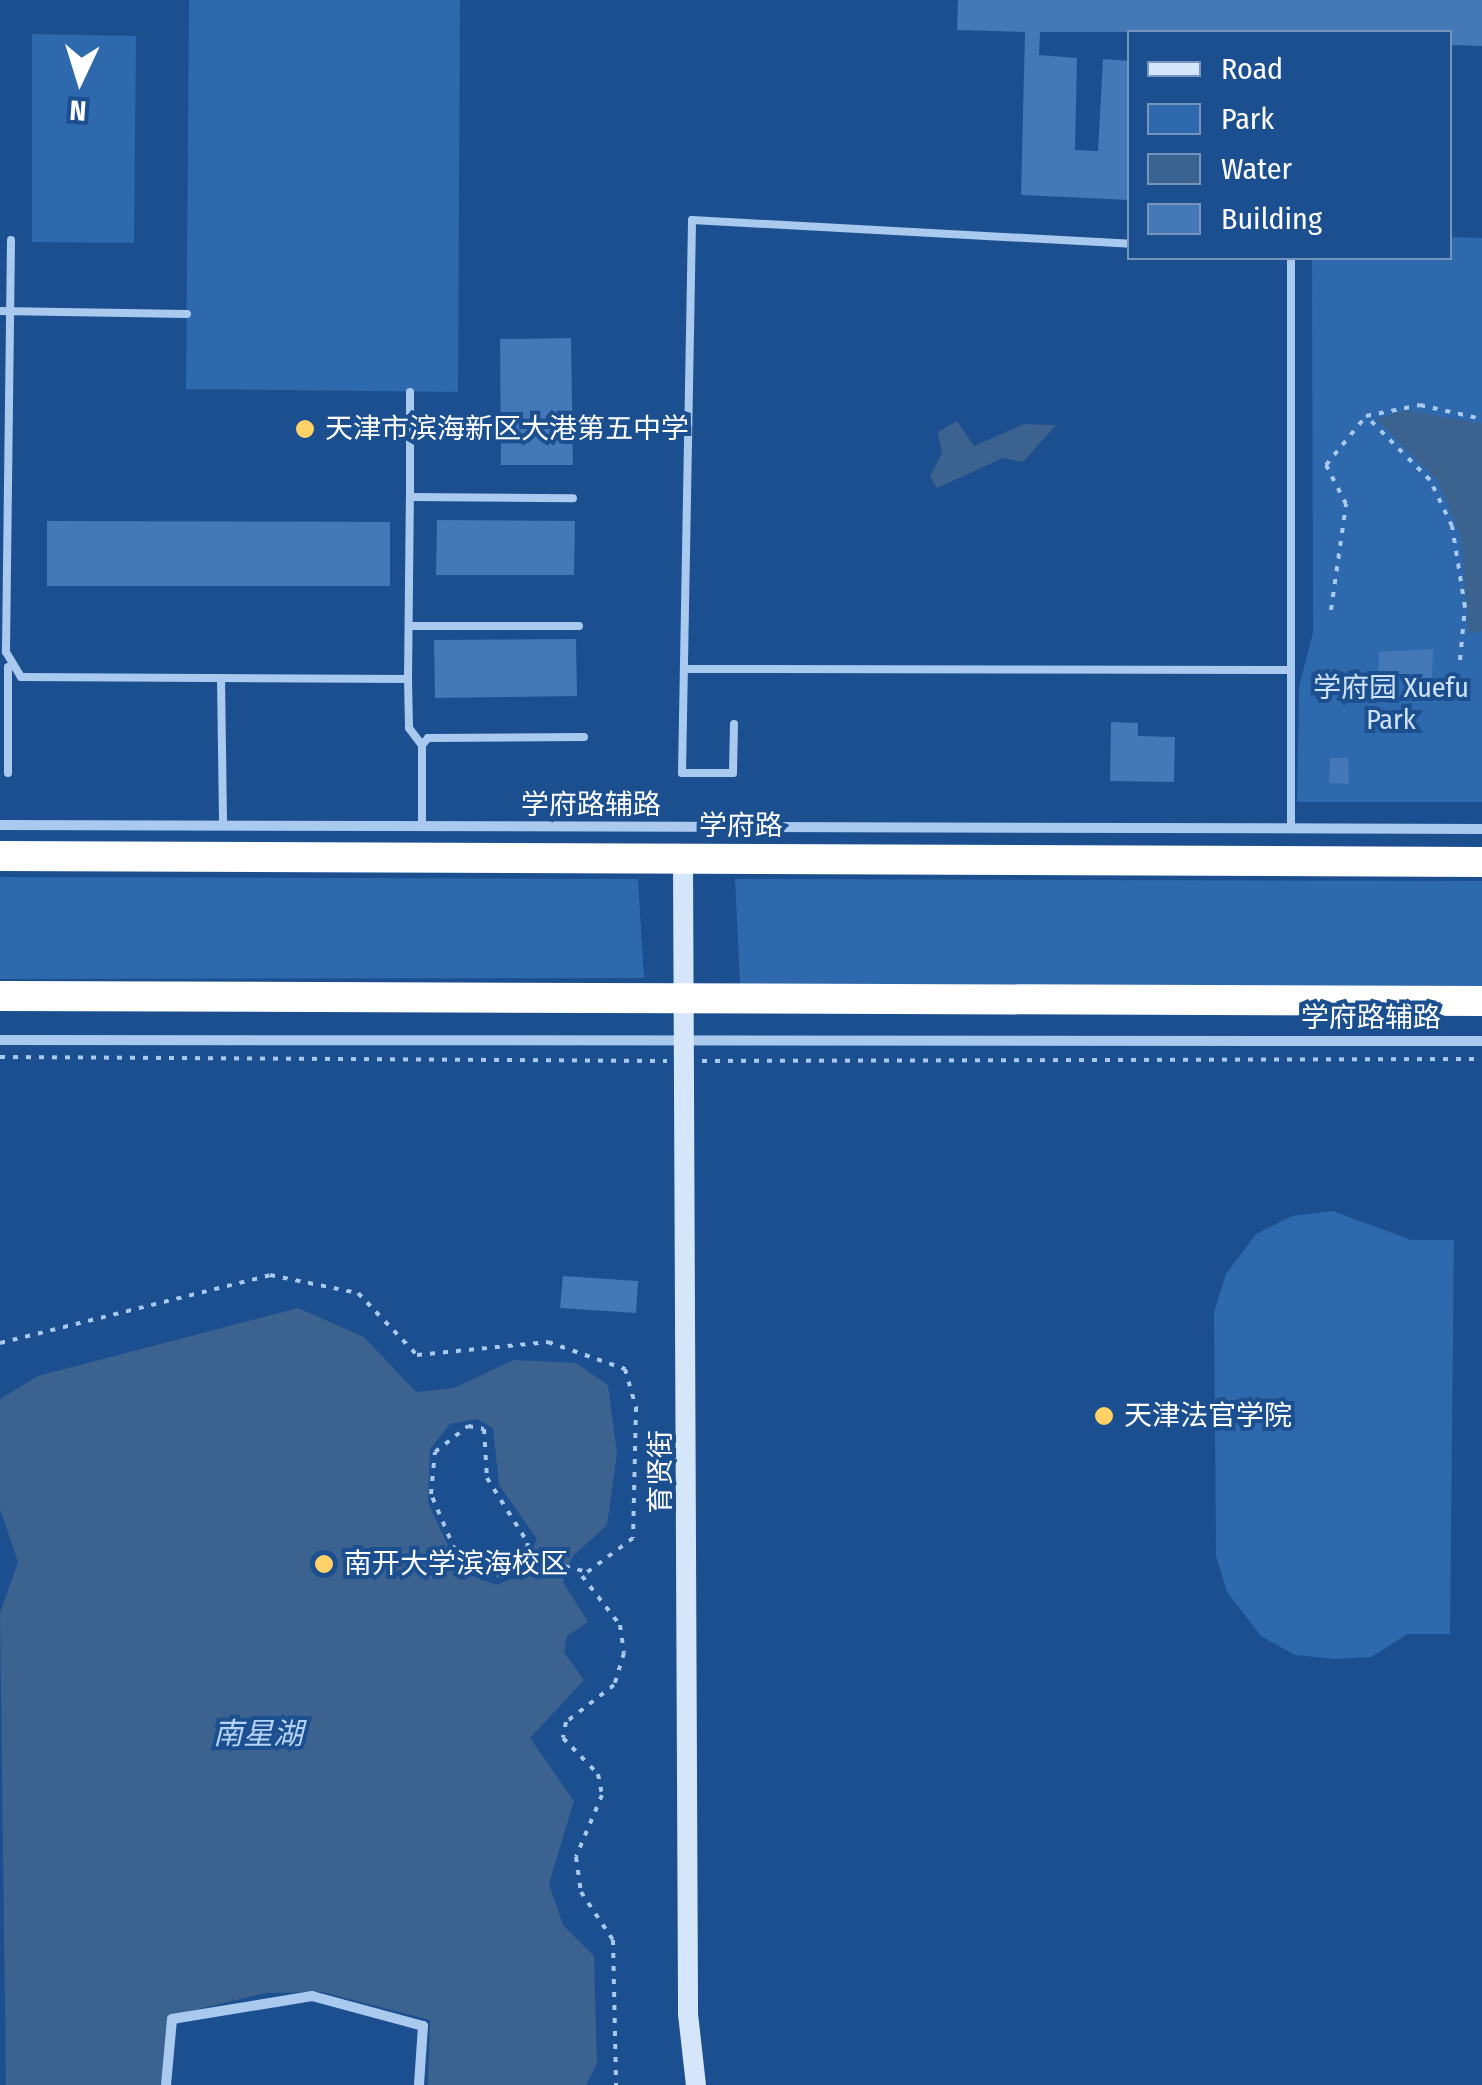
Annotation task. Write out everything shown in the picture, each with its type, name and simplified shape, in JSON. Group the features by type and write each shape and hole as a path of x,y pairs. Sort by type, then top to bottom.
{"highway":[{"name":"学府路","path":"0,856 1482,862"},
{"path":"0,996 1482,1001"}],"street":[{"name":"学府路辅路","path":"0,825 1482,829"},
{"name":"育贤街","path":"684,859 688,2014 696,2085"},
{"name":"学府路辅路","path":"0,1040 1482,1041"},
{"path":"166,2085 172,2019 312,1996 423,2026 419,2085"}],"lane":[{"path":"734,724 733,773 682,773 692,220 1127,244"},
{"path":"8,772 4,706 8,667 4,425 5,311 11,240"},
{"path":"1291,260 1291,828"},
{"path":"5,311 187,314"},
{"path":"410,392 409,728 422,745 422,827"},
{"path":"410,497 573,498"},
{"path":"408,626 579,626"},
{"path":"8,667 21,677 408,679"},
{"path":"686,669 1291,670"},
{"path":"222,678 223,826"},
{"path":"422,745 428,738 584,737"}],"path":[{"path":"1331,610 1346,504 1326,465 1366,416 1420,404 1482,419"},
{"path":"1366,416 1430,480 1452,526 1465,607 1460,660"},
{"path":"0,1058 1482,1059"},
{"path":"0,1342 270,1274 358,1294 416,1355 548,1342 604,1358 632,1381 633,1538 582,1571"},
{"path":"484,1429 487,1478 528,1543 528,1557 512,1574 480,1576 452,1551 431,1494 435,1452 450,1433 484,1429"},
{"path":"528,1557 582,1571 620,1624 624,1654 614,1685 566,1722 563,1738 598,1774 602,1795 576,1856 581,1892 613,1940 616,2085"}],"green space":[{"path":"189,0 460,0 458,392 186,389"},
{"path":"32,34 136,36 134,243 32,242"},
{"name":"学府园 Xuefu Park","path":"1452,237 1482,238 1482,802 1297,802 1299,686 1313,633 1312,260 1452,260"},
{"path":"0,877 638,879 644,978 0,979"},
{"path":"735,879 1482,881 1482,987 740,984"},
{"path":"1333,1211 1411,1240 1454,1240 1450,1634 1408,1634 1371,1657 1334,1659 1295,1655 1261,1636 1227,1592 1216,1556 1214,1312 1226,1274 1256,1234 1292,1216"}],"water":[{"path":"1406,410 1482,424 1482,631 1468,634 1461,536 1438,481 1376,419"},
{"path":"957,421 974,446 1024,424 1056,425 1023,462 1003,458 937,488 930,476 942,453 938,432"},
{"name":"南星湖","path":"298,1308 364,1337 416,1392 454,1388 514,1360 576,1363 608,1385 617,1454 607,1525 572,1557 563,1582 588,1622 567,1636 564,1652 584,1680 530,1738 574,1801 549,1884 563,1925 594,1956 597,2064 586,2085 428,2085 430,2020 322,1992 265,1993 169,2016 162,2085 6,2085 0,1613 18,1562 0,1509 0,1399 38,1376","holes":["477,1419 493,1428 499,1485 537,1539 522,1575 496,1585 460,1571 428,1503 430,1449 450,1424"]}],"building":[{"path":"958,0 1482,0 1482,46 1452,45 1452,30 1040,32 1039,55 1077,58 1075,150 1098,151 1103,59 1127,61 1127,200 1021,195 1025,32 957,30"},
{"path":"571,338 573,465 501,465 500,339"},
{"path":"437,520 575,521 574,575 436,575"},
{"path":"47,521 390,522 390,586 47,586"},
{"path":"576,639 577,696 435,698 434,640"},
{"path":"1433,649 1432,679 1378,677 1379,652"},
{"path":"1111,722 1138,723 1138,736 1175,737 1174,782 1110,781"},
{"path":"1330,758 1348,758 1349,784 1329,783"},
{"path":"563,1276 638,1281 636,1313 560,1308"}],"place":[{"name":"天津市滨海新区大港第五中学","path":"305,429"},
{"name":"天津法官学院","path":"1104,1416"},
{"name":"南开大学滨海校区","path":"324,1564"}]}
